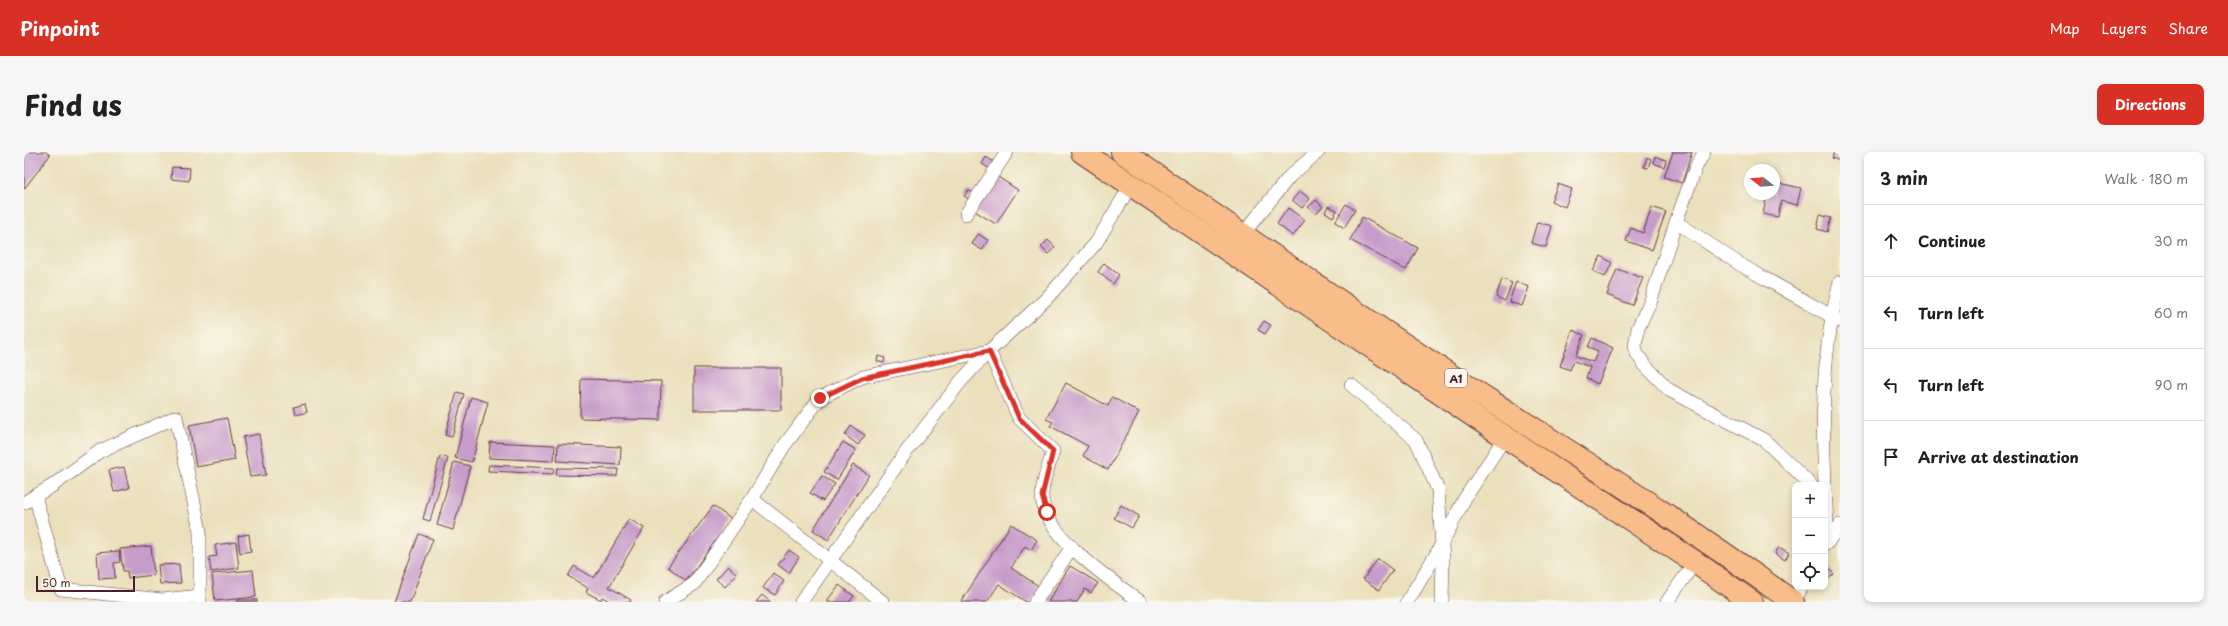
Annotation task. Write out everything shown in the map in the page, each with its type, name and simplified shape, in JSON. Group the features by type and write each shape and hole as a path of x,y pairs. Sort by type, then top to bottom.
{"highway":[{"name":"A1","path":"1082,152 1478,419 1506,436 1695,562 1752,602"},
{"name":"A1","path":"1122,152 1491,402 1608,475 1750,570 1793,602"}],"street":[{"path":"966,214 1007,152"},
{"path":"1243,234 1290,176 1318,152"},
{"path":"1704,152 1696,167 1676,222 1651,300 1638,328 1635,342 1637,354 1669,390 1764,440 1808,482"},
{"path":"801,602 906,452 961,381 989,351 1046,299 1096,243 1131,185"},
{"path":"1676,222 1740,265 1835,319"},
{"path":"1825,482 1824,399 1826,360 1835,319 1840,282"},
{"path":"665,602 694,584 752,499 784,446 820,398 862,378 989,351"},
{"path":"989,351 1019,418 1053,451 1042,496 1047,512 1054,526 1078,555 1124,597 1141,602"},
{"path":"1351,385 1416,440 1438,490 1442,542 1442,602"},
{"path":"24,503 35,496 52,486 100,451 176,418 200,532 200,599 162,600 61,589 35,496"},
{"path":"1407,602 1442,542 1465,498 1506,436"},
{"path":"752,499 830,562 883,602"},
{"path":"1828,543 1840,525"},
{"path":"1035,602 1072,547"},
{"path":"1667,602 1695,562"},
{"path":"1793,602 1800,590"}],"building":[{"path":"27,152 46,152 50,155 24,189 24,157"},
{"path":"1673,152 1692,152 1682,183 1664,177"},
{"path":"1834,152 1840,152 1840,161 1832,158"},
{"path":"1655,156 1666,160 1664,167 1653,163"},
{"path":"986,157 994,162 990,169 982,164"},
{"path":"1647,157 1651,159 1648,168 1644,167"},
{"path":"172,167 190,168 189,181 171,179"},
{"path":"995,175 1018,190 996,224 973,210"},
{"path":"1780,183 1801,188 1797,205 1781,201 1778,217 1763,214 1766,200 1780,200"},
{"path":"1558,184 1572,189 1565,207 1551,201"},
{"path":"968,190 973,193 969,199 964,196"},
{"path":"1300,191 1310,199 1302,208 1292,200"},
{"path":"1316,200 1323,207 1316,214 1308,207"},
{"path":"1346,204 1355,210 1344,228 1335,222"},
{"path":"1328,206 1337,210 1333,217 1325,212"},
{"path":"1652,207 1666,212 1652,250 1626,241 1631,228 1643,233"},
{"path":"1288,208 1305,220 1293,236 1277,224"},
{"path":"1820,215 1831,218 1827,232 1817,229"},
{"path":"1362,217 1418,248 1406,270 1350,240"},
{"path":"1537,222 1552,226 1546,247 1531,243"},
{"path":"978,234 988,240 982,250 972,244"},
{"path":"1048,240 1055,247 1048,254 1041,247"},
{"path":"1601,256 1612,263 1605,277 1593,271"},
{"path":"1104,263 1119,275 1113,284 1098,272"},
{"path":"1617,269 1643,278 1632,305 1607,295"},
{"path":"1502,279 1512,283 1505,301 1496,297"},
{"path":"1516,282 1529,287 1522,306 1509,302"},
{"path":"1264,321 1271,325 1265,334 1258,330"},
{"path":"1573,330 1584,335 1576,356 1593,362 1598,351 1588,347 1592,338 1613,348 1598,384 1586,378 1590,367 1574,361 1570,370 1560,366"},
{"path":"878,356 885,358 884,363 877,361"},
{"path":"694,368 781,368 781,410 694,410"},
{"path":"581,379 661,381 660,420 580,418"},
{"path":"1066,383 1108,406 1112,397 1139,412 1108,470 1083,456 1088,446 1050,426 1053,422 1046,419"},
{"path":"457,392 464,394 452,437 445,435"},
{"path":"471,397 488,402 472,462 455,458"},
{"path":"305,404 307,412 296,415 294,407"},
{"path":"227,418 235,460 196,467 189,425"},
{"path":"851,426 865,435 858,445 845,435"},
{"path":"259,434 266,475 250,477 243,437"},
{"path":"490,442 555,445 554,461 489,458"},
{"path":"843,442 856,450 837,480 824,472"},
{"path":"558,444 621,447 620,465 557,461"},
{"path":"440,456 448,458 430,521 423,519"},
{"path":"454,462 470,466 453,530 437,525"},
{"path":"489,465 554,468 553,474 488,471"},
{"path":"853,465 869,475 828,540 813,530"},
{"path":"124,467 129,488 114,492 109,470"},
{"path":"557,468 618,469 617,476 556,475"},
{"path":"822,476 835,484 823,501 810,493"},
{"path":"1121,505 1139,516 1132,528 1114,518"},
{"path":"713,506 731,519 686,581 668,567"},
{"path":"629,519 644,528 609,587 631,600 630,602 611,602 602,597 601,600 586,592 588,588 568,576 574,566 594,578"},
{"path":"1011,524 1037,540 1031,550 1025,546 1011,568 1040,587 1030,602 1026,602 999,584 987,602 961,602"},
{"path":"249,534 251,551 240,553 238,536"},
{"path":"419,534 433,539 410,602 394,602"},
{"path":"236,542 239,568 211,572 209,557 217,556 215,545"},
{"path":"151,546 154,575 128,578 127,571 123,571 120,549"},
{"path":"1779,547 1789,553 1785,560 1775,554"},
{"path":"789,550 799,557 789,573 778,565"},
{"path":"119,551 120,562 114,563 115,578 99,579 97,553"},
{"path":"1378,559 1393,570 1379,590 1363,579"},
{"path":"179,564 181,583 160,584 158,565"},
{"path":"728,566 737,574 725,587 716,579"},
{"path":"1070,566 1098,583 1091,593 1085,589 1077,602 1048,602"},
{"path":"1828,568 1834,574 1828,579"},
{"path":"253,570 256,597 215,601 212,574"},
{"path":"773,573 784,581 775,595 763,588"},
{"path":"839,585 854,596 849,602 826,602"},
{"path":"762,595 771,602 756,602"},
{"path":"237,600 257,600 257,602 237,602"}],"route":[{"path":"820,398 862,378 989,351 1019,418 1053,451 1042,496 1047,512"}]}
